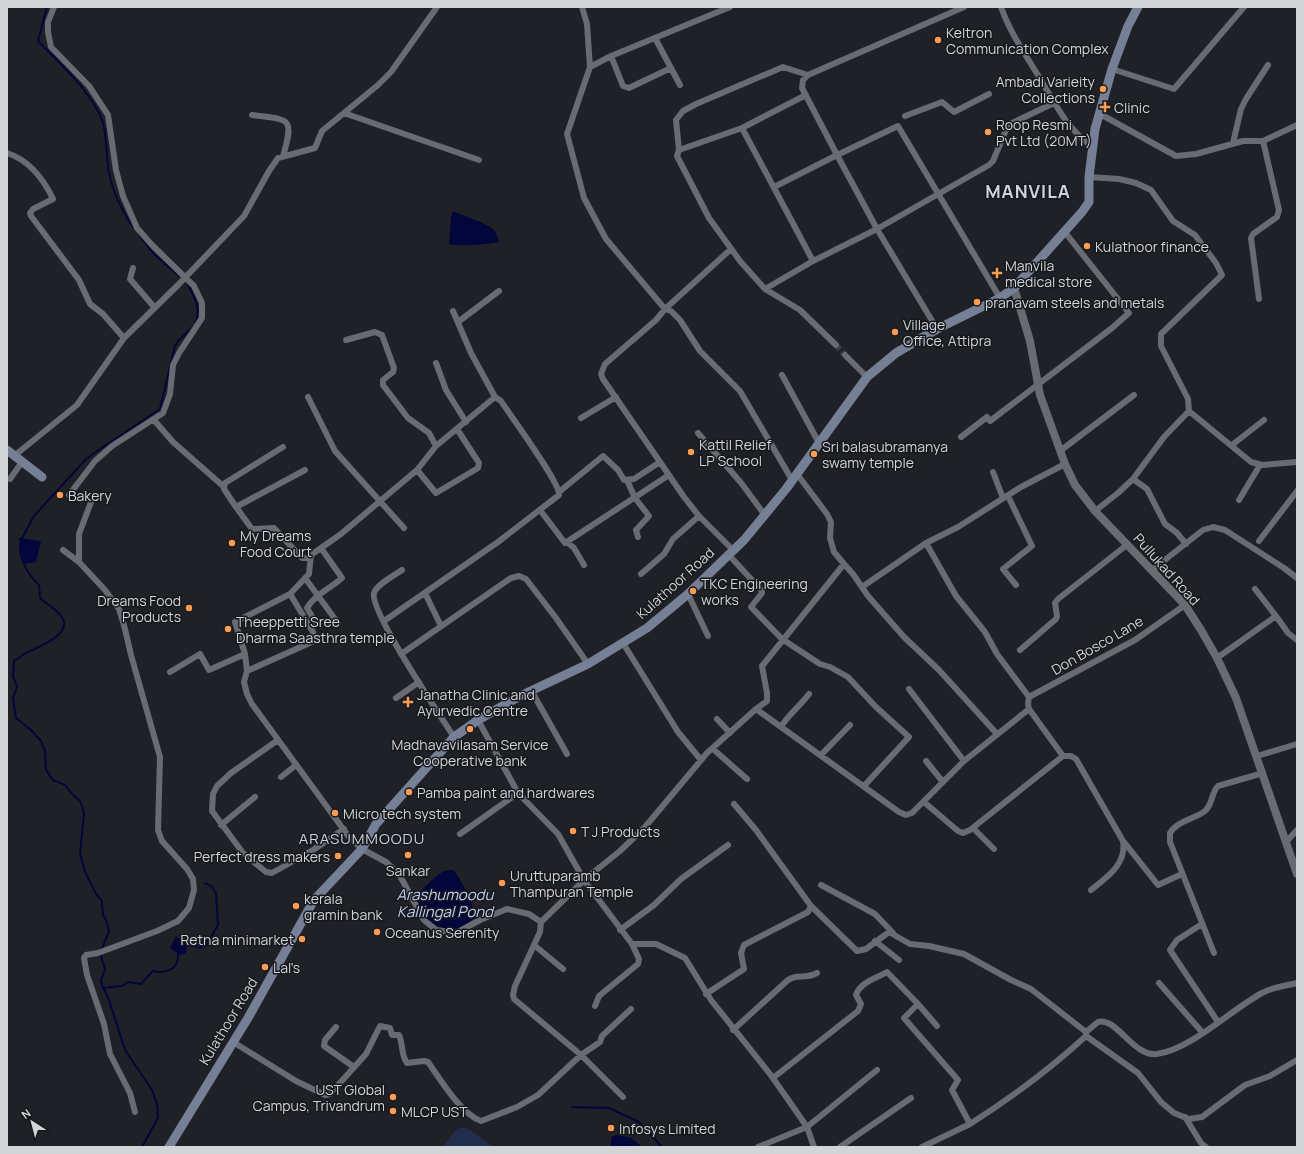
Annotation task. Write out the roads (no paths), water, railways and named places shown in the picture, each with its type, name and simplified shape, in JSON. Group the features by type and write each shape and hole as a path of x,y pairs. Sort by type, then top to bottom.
{"main road":[{"name":"Kulathoor Road","path":"169,1147 233,1042 314,900 362,849 376,824 454,737 478,720 531,690 588,664 647,628 688,594 744,540 795,477 867,377 896,353 937,329 1000,298 1014,288 1064,232 1089,202 1089,177 1095,128 1112,69 1128,26 1138,7"},
{"path":"10,453 42,477"}],"street":[{"path":"54,7 48,22 51,47 89,86 108,115 116,170 123,196 137,228 152,245 186,277 197,291 202,303 202,318 173,365 170,394 167,407 163,413 112,446 95,461 69,495"},
{"path":"10,453 77,405 124,338 186,277 244,216 278,158 311,151 315,148 322,131 378,85 391,72 437,7"},
{"path":"582,7 587,24 590,67 567,134 584,198 606,240 665,309 671,311 680,320 700,351 740,391 795,477 827,514 831,522 830,538 834,552 904,637 939,670 997,734"},
{"path":"590,67 611,56 730,7"},
{"path":"937,329 878,229 802,88 803,80 808,74 964,7"},
{"path":"1001,7 1027,57 1054,103 1071,128 1080,138 1093,147"},
{"path":"1112,69 1174,89 1244,7"},
{"path":"655,38 680,85"},
{"path":"611,56 623,86 626,88 629,88 671,68"},
{"path":"1235,141 1241,109 1268,65"},
{"path":"808,74 783,67 683,111 676,120 679,150 677,156 709,218 731,249 765,288 800,310 836,345"},
{"path":"905,116 942,102 954,112 989,94"},
{"path":"679,150 742,128 806,95"},
{"path":"765,288 813,260 878,229 989,165 993,161 1008,126 1054,103"},
{"path":"344,113 479,160"},
{"path":"1100,114 1176,156 1196,154 1235,141 1263,141 1297,125"},
{"path":"252,115 283,120 288,125 290,132 283,156"},
{"path":"774,187 898,126 1000,298"},
{"path":"742,128 813,260"},
{"path":"1259,299 1251,238 1253,234 1277,216 1279,210 1263,141"},
{"path":"7,153 20,157 27,162 47,187 52,199 33,209 30,213 79,280 90,304 102,314 124,338"},
{"path":"1089,177 1119,179 1136,183 1151,190 1173,220 1195,235 1220,270 1222,275 1161,334 1161,346 1188,399 1189,411 1252,462 1260,465 1297,462"},
{"path":"961,436 987,417 990,421 1112,328 1129,313 1064,232"},
{"path":"731,249 665,309 656,320 605,364 602,374 603,379 699,516 731,552 762,591 751,606 782,639 820,664 830,667 848,677 876,707 909,737 864,786"},
{"path":"133,268 130,279 155,308"},
{"name":"Pullukad Road","path":"1014,288 1030,341 1038,385 1060,451 1075,485 1095,511 1185,605 1217,658 1236,698 1296,869"},
{"path":"458,322 499,292"},
{"path":"453,311 471,353 496,397 501,401 547,469 560,492"},
{"path":"346,340 375,332 382,335 394,368 393,372 383,380 383,385 408,418 429,433 436,446"},
{"path":"845,355 867,377"},
{"path":"436,364 446,390 466,422"},
{"path":"782,375 819,443"},
{"path":"1060,451 1134,395"},
{"path":"308,397 335,451 382,500 404,528"},
{"path":"496,397 436,446 418,470 341,534 311,556 310,570 305,578 290,594 235,622 245,654 247,671 244,682 247,694 278,740 344,829 362,849 386,862 399,874 420,914 436,930 456,933 480,920 506,909 529,914 541,922"},
{"path":"581,418 616,397"},
{"path":"1095,511 1118,494 1133,479 1164,437 1189,411"},
{"path":"154,420 172,442 223,486 252,530 274,528 302,558 310,558"},
{"path":"1232,445 1264,420"},
{"path":"418,470 434,491 439,493 478,468 479,463 457,429"},
{"path":"698,433 742,484 764,514"},
{"path":"223,486 227,480 282,447"},
{"path":"384,621 498,542 555,499 560,492 603,456 618,470 624,480 627,480 636,498 649,516 636,530 638,537"},
{"path":"10,478 22,462"},
{"path":"627,480 634,479 660,462"},
{"path":"862,587 926,543 958,527 1006,497 1065,464"},
{"path":"1239,500 1260,465"},
{"path":"236,507 305,470"},
{"path":"993,472 1032,546 1003,569 1016,585"},
{"path":"568,542 669,475"},
{"path":"1133,479 1147,489 1165,524 1177,533 1186,544"},
{"path":"1260,541 1297,491"},
{"path":"79,562 79,534 91,502"},
{"path":"540,510 565,543 568,542 574,548 584,565"},
{"path":"641,574 664,554 677,536 699,516"},
{"path":"1152,570 1208,528 1222,529 1284,568 1297,578"},
{"path":"926,543 956,596 985,632 997,654 1029,697 1029,709 1063,756"},
{"path":"1020,650 1056,619 1058,616 1055,603 1058,599 1128,544"},
{"path":"316,623 307,608 317,596 329,589 342,578 321,548"},
{"path":"63,550 79,562 105,590 121,613 131,655 160,757 159,833 162,841 188,871 194,887 189,908 178,921 98,953 86,954 84,962 104,1024 106,1041 110,1054 130,1092 135,1112"},
{"path":"623,1097 581,1055 514,999 513,995 515,986 540,932 541,922 584,880 645,827 701,760 767,701 767,692 762,666 782,639 844,564"},
{"path":"402,570 379,586 374,593 374,597 384,621 401,654 454,737"},
{"path":"401,654 511,578 519,576 526,579 556,618 588,664"},
{"path":"305,578 338,623"},
{"path":"1256,589 1288,633 1297,640"},
{"path":"424,593 441,626"},
{"path":"247,671 314,641 314,632 290,594"},
{"path":"688,594 708,636"},
{"name":"Don Bosco Lane","path":"1029,697 1135,640 1185,605"},
{"path":"1217,658 1276,616"},
{"path":"623,643 678,732 701,760"},
{"path":"170,672 200,654 209,670 245,654"},
{"path":"396,698 419,682"},
{"path":"908,689 964,761"},
{"path":"531,690 567,754"},
{"path":"781,727 784,720 795,711 809,694"},
{"path":"756,710 821,755 898,812 906,815 912,813 924,802 964,761 1029,709"},
{"path":"717,719 730,733"},
{"path":"478,720 518,793 558,834 584,880 632,944 639,959 638,964 599,996 595,1006"},
{"path":"821,755 850,724"},
{"path":"278,740 231,773 214,790 212,811 221,825 243,853 266,872 272,873 313,850 344,829"},
{"path":"1257,756 1297,744"},
{"path":"713,749 747,780"},
{"path":"924,802 958,831 963,833 973,828 1063,756 1071,756 1076,759 1123,841 1158,885 1182,874"},
{"path":"926,761 943,782"},
{"path":"281,777 296,765"},
{"path":"1214,953 1170,842 1172,829 1204,812 1213,800 1215,789 1221,784 1263,773"},
{"path":"460,834 518,793"},
{"path":"221,825 255,797"},
{"path":"734,804 756,830 811,906 857,951 862,951 886,934 893,933"},
{"path":"973,828 994,849"},
{"path":"1287,841 1297,830"},
{"path":"1091,890 1118,866 1123,852 1123,841"},
{"path":"620,930 654,905 681,879 728,845"},
{"path":"821,885 875,914 898,938 910,944 929,946 964,954 1030,989 1138,1073 1160,1102 1174,1113 1189,1119 1202,1117 1245,1085 1270,1076 1297,1060"},
{"path":"706,994 744,969 741,953 744,945 808,912 811,906"},
{"path":"1202,924 1177,940 1170,950 1218,1022"},
{"path":"875,941 899,960"},
{"path":"632,944 656,944 685,958 706,994 733,1030 773,1078 807,1127 814,1147"},
{"path":"534,946 563,969"},
{"path":"773,1078 858,1011 861,1004 856,995 858,990 871,979 888,972 937,1026"},
{"path":"733,1030 792,977 809,977 817,973"},
{"path":"922,1147 970,1124 1007,1100 1064,1056 1098,1022 1104,1021 1144,1052 1149,1054 1158,1054 1177,1048 1263,992 1297,983"},
{"path":"1159,984 1202,1032"},
{"path":"918,1004 904,1018 958,1080 952,1090 970,1124"},
{"path":"233,1042 296,1081 325,1095 330,1094 366,1054 380,1026 390,1028 392,1035 399,1035 402,1042 404,1059 407,1063 428,1062 462,1106 481,1121 517,1107 538,1095 581,1055 601,1041 602,1036 631,1009"},
{"path":"336,1027 325,1040 324,1046 354,1067"},
{"path":"758,1147 807,1127 877,1070"},
{"path":"840,1147 911,1098"},
{"path":"1185,1117 1201,1143 1206,1147"}],"water":[{"path":"453,211 491,227 495,231 499,242 467,245 449,244 451,217"},
{"path":"19,538 41,541 36,562 24,564"},
{"name":"Arashumoodu Kallingal Pond","path":"448,870 454,870 467,893 475,918 453,930 441,927 428,920 416,905 416,899 424,888 438,875"},
{"path":"176,936 188,944 186,953 180,955 170,948"},
{"path":"618,1135 631,1138 642,1147 610,1147 612,1136"}],"waterway":[{"path":"47,7 38,41 79,84 99,113 104,125 109,175 121,207 134,228"},
{"path":"139,235 154,254 179,276"},
{"path":"187,283 196,303 198,313 195,324"},
{"path":"21,540 34,516 87,458 160,409 175,346 178,341 193,327"},
{"path":"20,544 21,555 25,566 39,585 40,598 58,612 63,619 64,625 62,631 51,641 24,654 14,661 13,676 17,687 13,698 16,718 31,730 41,741 45,751 46,770 53,780 65,785 80,801 82,806 84,813 80,854 85,872 96,894 102,901 103,915 109,931 101,956 105,969 101,980 102,985 109,1000 125,1050 152,1090 157,1104 158,1118 142,1147"},
{"path":"190,945 200,948 207,944 218,925 216,893 211,886 205,883"},
{"path":"103,988 122,986 128,982 141,984 153,971 162,972 170,970 174,967 178,959 178,954"},
{"path":"572,1107 609,1108 639,1122 662,1147"}],"tunnel":[{"path":"836,345 845,355"}],"place":[{"name":"Keltron Communication Complex","path":"938,40"},
{"name":"Ambadi Varieity Collections","path":"1103,89"},
{"name":"Clinic","path":"1105,107"},
{"name":"Roop Resmi Pvt Ltd (20MT)","path":"988,132"},
{"name":"Kulathoor finance","path":"1087,246"},
{"name":"Manvila medical store","path":"997,273"},
{"name":"pranavam steels and metals","path":"977,302"},
{"name":"Village Office, Attipra","path":"895,332"},
{"name":"Kattil Relief LP School","path":"691,452"},
{"name":"Sri balasubramanya swamy temple","path":"814,454"},
{"name":"Bakery","path":"60,495"},
{"name":"My Dreams Food Court","path":"232,543"},
{"name":"TKC Engineering works","path":"693,591"},
{"name":"Dreams Food Products","path":"189,608"},
{"name":"Theeppetti Sree Dharma Saasthra temple","path":"228,629"},
{"name":"Janatha Clinic and Ayurvedic Centre","path":"408,702"},
{"name":"Madhavavilasam Service Cooperative bank","path":"470,729"},
{"name":"Pamba paint and hardwares","path":"409,792"},
{"name":"Micro tech system","path":"335,813"},
{"name":"T J Products","path":"573,831"},
{"name":"Sankar","path":"408,855"},
{"name":"Perfect dress makers","path":"338,856"},
{"name":"Uruttuparamb Thampuran Temple","path":"502,883"},
{"name":"kerala gramin bank","path":"296,906"},
{"name":"Oceanus Serenity","path":"377,932"},
{"name":"Retna minimarket","path":"302,939"},
{"name":"Lal's","path":"265,967"},
{"name":"UST Global Campus, Trivandrum","path":"393,1097"},
{"name":"MLCP UST","path":"393,1111"},
{"name":"Infosys Limited","path":"611,1128"}],"district":[{"name":"MANVILA","path":"1028,191"},
{"name":"ARASUMMOODU","path":"362,838"}]}
